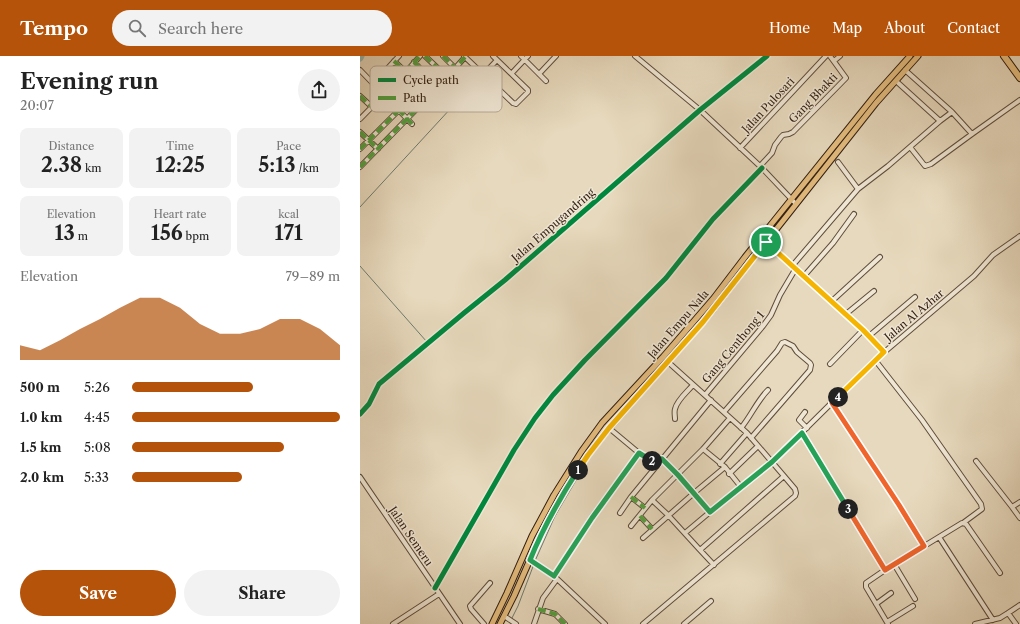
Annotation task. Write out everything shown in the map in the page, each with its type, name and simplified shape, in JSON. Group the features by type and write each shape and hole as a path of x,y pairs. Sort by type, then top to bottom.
{"highway":[{"path":"1004,56 1019,76"}],"main road":[{"name":"Jalan Empu Nala","path":"492,624 532,536 554,495 581,452 602,423 663,357 703,310 871,99 910,56"},
{"name":"Jalan Empu Nala","path":"500,624 533,561 539,539 588,455 670,363 768,243 796,204 876,103 899,82 918,56"},
{"path":"878,91 883,96"},
{"path":"871,99 876,103"},
{"path":"532,536 539,539"}],"street":[{"path":"389,66 399,56"},
{"path":"411,66 420,56"},
{"path":"425,56 435,66"},
{"path":"443,56 453,66"},
{"path":"493,56 528,89 528,91 517,103 514,104 502,93"},
{"path":"520,56 526,58 546,81"},
{"path":"539,74 556,56"},
{"path":"635,56 701,111 761,167 796,204"},
{"name":"Jalan Empugandring","path":"360,414 369,404 379,384 505,280 767,56"},
{"name":"Jalan Pulosari","path":"740,148 826,56"},
{"name":"Gang Bhakti","path":"761,167 772,153 782,136 792,132 846,78 830,56"},
{"path":"834,61 840,56"},
{"path":"457,66 464,57 474,66"},
{"path":"512,73 526,58"},
{"path":"491,66 497,60"},
{"path":"394,61 399,66"},
{"path":"414,62 418,66"},
{"path":"360,70 370,79"},
{"path":"907,72 952,112 972,134"},
{"path":"899,82 940,121"},
{"path":"360,96 370,106"},
{"path":"910,147 925,166 931,164 1020,100"},
{"path":"360,119 370,110"},
{"path":"360,149 397,112"},
{"path":"401,112 412,124"},
{"path":"360,167 413,112"},
{"name":"Gang Centhong 1","path":"705,395 771,315 794,266 858,189 952,112"},
{"path":"360,132 378,149"},
{"path":"838,162 858,189"},
{"path":"435,588 514,450 535,418 553,395 585,360 663,281 713,219 761,167"},
{"path":"804,276 833,244 854,214"},
{"name":"Jalan Al Azhar","path":"686,533 772,462 875,360 974,276 993,255 1020,236"},
{"path":"768,243 846,314 884,352"},
{"path":"832,301 880,257"},
{"path":"846,314 874,291"},
{"path":"869,336 915,297"},
{"path":"830,364 863,330"},
{"path":"724,412 777,351 783,342 793,346 797,352 810,363 811,368 751,438"},
{"path":"875,360 922,420 981,504 982,509 964,523 894,564 866,584 866,587 888,623 913,606"},
{"path":"644,624 795,496 796,493 795,489 747,433 670,363"},
{"path":"675,419 674,410 678,402 693,384"},
{"path":"741,428 749,418 760,399 768,390"},
{"path":"620,513 631,497 711,400"},
{"path":"832,403 924,546"},
{"path":"805,412 799,420 807,428"},
{"path":"631,526 652,500 703,449 730,418"},
{"path":"611,429 639,453 658,464"},
{"path":"720,464 747,433"},
{"path":"802,433 885,570"},
{"path":"730,474 758,446"},
{"path":"703,449 725,468 741,488"},
{"path":"534,624 543,598 592,518 639,453"},
{"path":"662,459 710,512"},
{"path":"976,461 1020,518"},
{"path":"643,538 668,515 725,468"},
{"path":"700,550 784,476"},
{"name":"Jalan Semeru","path":"360,477 460,624"},
{"path":"631,497 645,508"},
{"path":"652,500 686,533 714,565"},
{"path":"1012,507 1020,502"},
{"path":"640,516 652,529"},
{"path":"964,523 1000,573"},
{"path":"939,537 993,620"},
{"path":"533,561 556,577 605,624"},
{"path":"894,564 915,599"},
{"path":"484,624 470,606 490,583"},
{"path":"393,624 439,594"},
{"path":"876,604 891,594"},
{"path":"684,624 711,601"},
{"path":"975,624 993,620 1020,605"},
{"path":"538,609 555,614 565,624"},
{"path":"1008,613 1016,624"},
{"path":"504,616 513,622"}],"waterway":[{"path":"360,207 447,112"},
{"path":"671,363 713,315 753,263"},
{"path":"360,266 427,342"},
{"path":"414,357 430,345"},
{"path":"613,429 669,365"},
{"path":"378,389 384,382"},
{"path":"360,418 372,402"},
{"path":"535,561 555,516 588,460 611,431"},
{"path":"511,620 534,564"}],"marked path":[{"path":"411,66 420,56"},
{"path":"425,56 435,66"},
{"path":"443,56 453,66"},
{"path":"457,66 465,57"},
{"path":"394,61 399,66"},
{"path":"414,62 418,66"},
{"path":"360,96 370,105"},
{"path":"360,149 397,112"},
{"path":"401,112 412,124"},
{"path":"360,167 414,112"},
{"path":"360,132 378,149"},
{"path":"631,497 645,508"},
{"path":"640,516 652,529"},
{"path":"538,609 555,614 565,624"}],"cycle path":[{"path":"360,414 369,404 379,384 505,280 700,110 767,56"},
{"path":"435,588 514,450 535,418 553,395 585,360 666,278 713,219 762,168"}],"route":[{"path":"766,242 863,330 884,352 832,403 924,546 885,570 802,433 772,462 710,512 662,459 658,464 639,453 592,518 554,576 530,560 547,523 588,455 609,428 703,322 766,242"}]}
